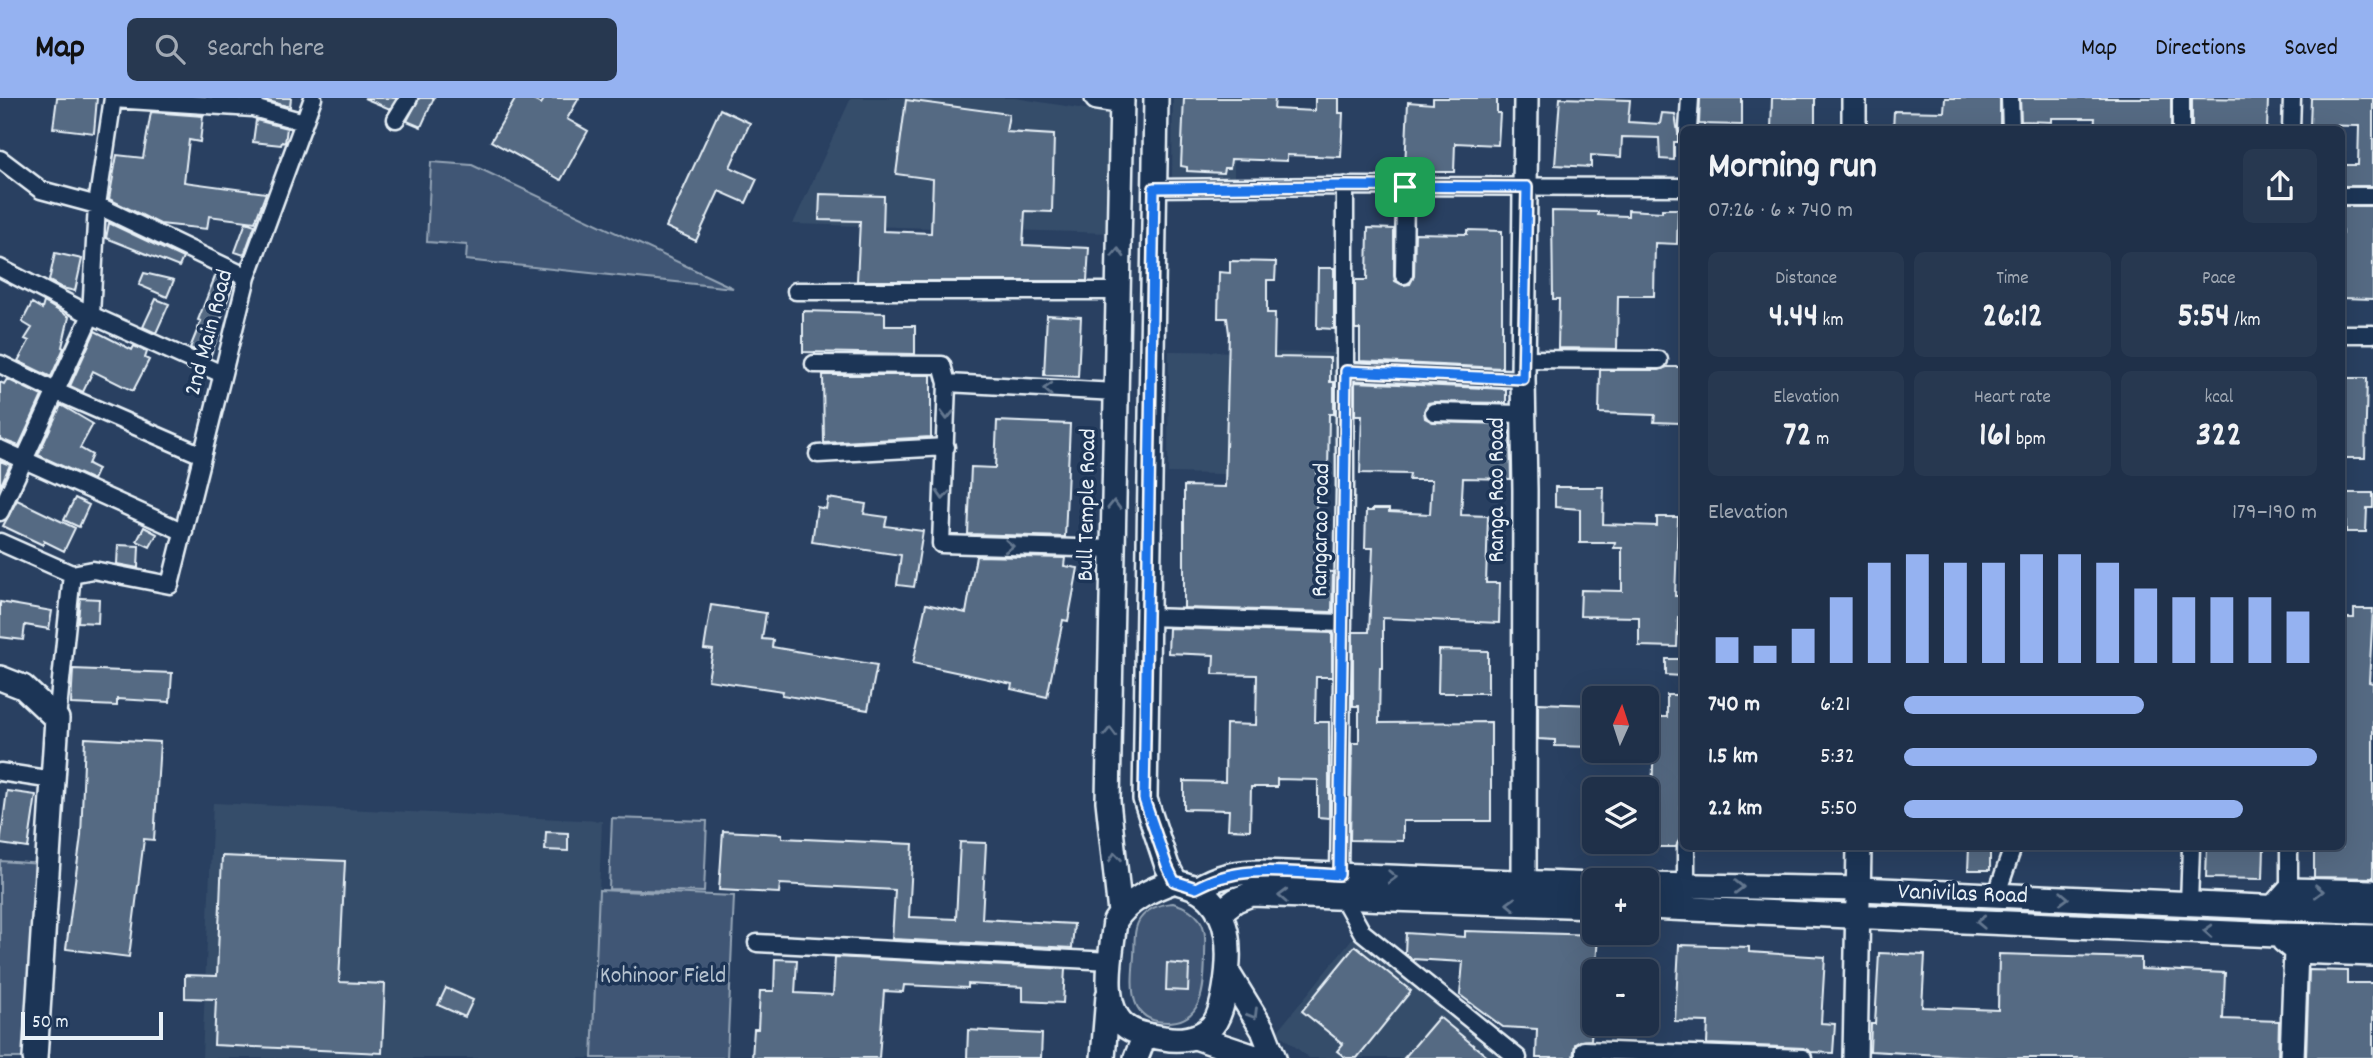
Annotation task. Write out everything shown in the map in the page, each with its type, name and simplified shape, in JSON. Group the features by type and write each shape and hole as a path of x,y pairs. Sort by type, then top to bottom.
{"main road":[{"path":"1097,98 1122,100"},
{"path":"1108,993 1113,1009 1124,1025 1145,1035 1171,1040 1195,1037 1211,1028 1218,1015 1228,973 1228,935 1219,913 1167,866 1144,799 1156,98"},
{"name":"Ranga Rao Road","path":"1524,882 1526,98"},
{"path":"1854,98 1854,126"},
{"name":"Bull Temple Road","path":"1120,913 1108,801 1122,100"},
{"path":"0,678 23,687 57,719 35,1058"},
{"path":"1855,1058 1859,850"},
{"path":"1103,1058 1115,921 1120,913 1141,896 1229,874 1261,872 1341,886 1582,906"},
{"path":"1219,913 1236,900 1251,894 1341,886 1524,882 1582,884"},
{"name":"Vanivilas Road","path":"1659,885 1860,889 2373,912"},
{"path":"2273,908 2289,890 2373,892"},
{"name":"Vanivilas Road","path":"1659,908 2373,937"},
{"path":"2276,935 2296,951 2373,954"},
{"path":"2292,1058 2296,951"},
{"path":"1228,973 1263,1030 1274,1058"},
{"path":"1136,1058 1145,1035"},
{"path":"1195,1037 1258,1058"}],"street":[{"path":"0,512 91,315 96,205 113,98 254,103 304,122"},
{"name":"2nd Main Road","path":"72,573 93,570 130,575 170,585 247,276 313,98"},
{"path":"396,120 409,98"},
{"path":"1688,126 1690,98"},
{"path":"2010,98 2011,126"},
{"path":"2181,98 2181,126"},
{"path":"2291,126 2292,98"},
{"path":"0,159 41,190 96,205 247,276"},
{"name":"Rangarao road","path":"1341,886 1345,186"},
{"path":"1404,275 1405,187"},
{"path":"1154,188 1680,187"},
{"path":"2345,196 2373,196"},
{"path":"0,268 91,315 222,374"},
{"path":"796,292 1117,291"},
{"path":"2345,334 2373,334"},
{"path":"1346,371 1524,369 1659,360"},
{"path":"0,364 57,393 202,455"},
{"path":"814,364 942,365 947,383 941,544 1113,549"},
{"path":"947,383 1116,392"},
{"path":"1434,412 1524,414"},
{"path":"818,454 946,447"},
{"path":"0,449 184,533"},
{"path":"0,542 72,573 57,719"},
{"path":"1147,617 1343,623"},
{"path":"0,772 53,780"},
{"path":"1686,850 1686,886"},
{"path":"1996,896 2012,850"},
{"path":"2189,904 2191,850"},
{"path":"2289,850 2289,890"},
{"path":"1341,886 1362,932 1518,1058"},
{"path":"757,943 1111,961"},
{"path":"1584,1058 1584,1050 1803,1058"}],"shaded area":[{"path":"851,98 1015,98 1116,114 1112,233 793,224"},
{"path":"1173,98 1234,98 1234,181 1172,180"},
{"path":"1169,351 1336,353 1335,476 1168,473"},
{"path":"213,803 602,821 592,1058 202,1058"},
{"path":"1355,935 1508,1058 1309,1058 1277,1032"}],"green space":[{"path":"431,162 472,165 733,288 466,260 467,245 427,242"},
{"path":"612,818 707,821 704,892 609,889"},
{"path":"0,861 42,864 26,1058 0,1058"},
{"name":"Kohinoor Field","path":"599,890 734,896 727,1058 592,1058"},
{"path":"1173,903 1191,911 1202,924 1205,968 1203,989 1195,1009 1189,1016 1167,1022 1144,1015 1134,999 1135,937 1136,927 1143,915 1151,909"}],"building":[{"path":"57,98 97,98 94,133 53,128"},
{"path":"291,98 290,107 265,100"},
{"path":"364,98 397,98 390,109"},
{"path":"419,98 434,98 421,127 407,121"},
{"path":"516,98 529,98 541,104 545,98 579,98 567,119 588,131 561,180 491,141"},
{"path":"1184,98 1275,98 1274,109 1315,111 1315,98 1339,98 1339,113 1343,113 1341,157 1287,155 1287,161 1231,159 1230,168 1224,168 1223,173 1187,171 1187,167 1181,166"},
{"path":"1433,98 1497,98 1497,113 1500,113 1498,145 1455,143 1454,172 1405,168 1408,102 1433,104"},
{"path":"1560,98 1630,100 1628,122 1660,124 1662,113 1675,114 1678,142 1674,142 1674,160 1660,159 1659,138 1622,137 1621,157 1591,155 1591,167 1555,165"},
{"path":"1700,98 1742,98 1742,125 1699,124"},
{"path":"1772,98 1815,98 1815,126 1771,126"},
{"path":"1945,98 2000,98 2000,126 1893,126 1894,111 1944,112"},
{"path":"2020,98 2171,98 2171,126 2094,126 2095,118 2052,118 2052,122 2021,121"},
{"path":"2192,98 2268,99 2267,126 2192,126"},
{"path":"2311,98 2373,98 2373,186 2345,186 2345,165 2358,165 2359,126 2310,125"},
{"path":"906,100 1009,114 1006,132 1054,135 1052,212 1025,211 1023,245 1089,248 1087,281 857,281 860,221 819,220 820,194 884,196 883,231 931,233 933,179 896,174"},
{"path":"720,109 750,123 730,167 757,179 746,203 719,191 696,241 666,227"},
{"path":"151,112 203,116 200,142 189,140 184,182 266,193 255,222 209,216 207,229 160,224 109,199 117,155 143,158"},
{"path":"256,120 287,128 285,143 282,142 281,145 253,142"},
{"path":"2345,206 2373,206 2373,299 2345,298"},
{"path":"1662,209 1678,209 1677,244 1655,243 1654,296 1618,296 1617,349 1558,348 1559,299 1553,299 1552,211 1628,216 1628,210 1662,212"},
{"path":"246,222 255,225 244,255 235,252"},
{"path":"109,223 183,258 179,267 106,238"},
{"path":"1368,228 1394,229 1394,276 1395,281 1403,285 1410,284 1414,276 1415,233 1467,234 1467,230 1502,231 1502,368 1360,361 1360,329 1355,329 1355,280 1367,280"},
{"path":"55,253 82,259 75,291 49,281"},
{"path":"1230,261 1276,262 1275,280 1267,280 1267,313 1275,313 1274,357 1330,358 1330,382 1334,382 1334,414 1329,414 1328,471 1317,470 1315,571 1333,572 1332,612 1184,608 1184,486 1225,487 1229,333 1227,318 1218,318 1219,272 1230,273"},
{"path":"1318,268 1334,268 1334,329 1317,328"},
{"path":"144,273 174,280 167,297 139,285"},
{"path":"216,274 234,282 210,357 190,348"},
{"path":"156,299 169,304 156,333 143,327"},
{"path":"44,302 69,317 62,347 64,348 51,377 18,361 29,341 25,339 32,328 22,322 32,303 42,309"},
{"path":"803,311 885,313 885,326 915,326 915,354 803,352"},
{"path":"1047,315 1081,317 1078,377 1044,375"},
{"path":"95,331 132,350 134,346 147,352 145,358 149,360 133,391 93,371 83,392 70,386"},
{"path":"1680,367 1680,423 1654,422 1655,415 1599,413 1600,370 1659,370"},
{"path":"823,375 931,375 931,437 824,443"},
{"path":"2345,378 2367,378 2365,458 2345,458"},
{"path":"7,379 42,396 19,446 0,439 0,382 4,384"},
{"path":"1355,382 1506,389 1506,403 1434,402 1428,403 1424,411 1425,418 1433,422 1505,424 1505,431 1510,431 1511,479 1463,478 1461,515 1488,516 1486,583 1500,583 1499,623 1383,618 1383,668 1380,668 1379,723 1491,722 1491,821 1403,821 1403,841 1350,840 1352,743 1359,743 1359,706 1353,706 1353,632 1369,632 1373,548 1365,548 1366,511 1389,509 1389,512 1430,514 1432,480 1409,480 1410,474 1360,473 1362,415 1355,415"},
{"path":"61,405 93,424 80,448 92,455 88,464 98,469 93,480 38,455"},
{"path":"997,421 1070,424 1065,537 968,534 971,467 995,468"},
{"path":"0,461 10,465 0,487"},
{"path":"1555,487 1604,487 1603,524 1657,526 1657,517 1678,517 1675,596 1680,596 1680,617 1677,647 1639,646 1639,617 1580,616 1581,590 1622,591 1622,548 1614,548 1615,543 1580,543 1580,509 1555,507"},
{"path":"2346,493 2373,493 2373,508 2367,508 2366,532 2346,532"},
{"path":"75,498 89,505 79,527 64,520"},
{"path":"828,498 866,504 864,514 887,517 885,526 923,531 914,587 897,585 901,555 812,542 817,507 826,509"},
{"path":"17,500 75,528 64,551 44,541 43,545 3,526"},
{"path":"144,527 157,534 150,547 137,541"},
{"path":"118,545 139,546 138,568 117,564"},
{"path":"976,556 1065,558 1064,566 1078,568 1068,621 1063,620 1047,697 1011,689 1012,684 913,663 926,604 966,613"},
{"path":"80,598 99,599 98,623 78,622"},
{"path":"0,602 52,611 49,629 25,625 23,640 0,637"},
{"path":"711,605 766,613 762,639 773,640 772,647 877,665 868,710 782,695 783,691 708,680 713,650 704,649"},
{"path":"2354,609 2373,609 2369,682 2373,683 2373,878 2314,877 2314,850 2345,850 2345,618 2354,618"},
{"path":"1169,628 1332,633 1332,677 1316,677 1315,722 1329,722 1329,818 1318,817 1318,780 1277,779 1277,787 1251,787 1250,830 1228,829 1229,810 1184,809 1184,781 1225,782 1226,724 1256,725 1257,675 1213,674 1214,655 1168,653"},
{"path":"1439,650 1488,651 1488,693 1438,693"},
{"path":"1666,659 1680,659 1680,676 1666,675"},
{"path":"73,669 172,673 170,702 117,699 117,706 71,704"},
{"path":"1667,695 1680,695 1680,839 1676,847 1659,847 1659,777 1653,777 1653,763 1659,763 1660,717 1667,717"},
{"path":"1538,703 1582,705 1582,747 1555,746 1555,740 1538,739"},
{"path":"85,738 160,742 154,840 144,839 129,957 66,949 81,836"},
{"path":"7,791 36,795 28,848 0,844"},
{"path":"723,831 782,834 782,838 913,844 909,917 956,919 960,842 986,843 982,919 1074,924 1072,948 892,939 895,890 780,884 779,893 719,890"},
{"path":"546,832 568,833 568,851 545,850"},
{"path":"1969,850 1990,850 1990,870 1968,870"},
{"path":"2207,850 2264,850 2263,879 2206,878"},
{"path":"222,856 345,861 339,982 385,984 382,1053 214,1045 216,999 185,998 185,975 217,976"},
{"path":"1465,931 1582,935 1582,945 1597,945 1596,959 1582,959 1582,1036 1591,1036 1591,1040 1575,1044 1573,1058 1536,1058 1537,1029 1503,1027 1460,995 1463,962 1412,959 1405,953 1406,933 1465,937"},
{"path":"1679,945 1749,947 1749,952 1825,957 1821,1023 1835,1024 1833,1053 1811,1052 1803,1048 1707,1044 1708,1022 1675,1021"},
{"path":"1355,946 1411,991 1357,1058 1346,1058 1337,1051 1343,1044 1302,1011"},
{"path":"1879,953 1925,955 1922,1007 1998,1010 1999,954 2141,958 2141,969 2225,973 2223,1019 2279,1021 2278,1058 1996,1058 1870,1051 1871,1024 1875,1024"},
{"path":"835,957 1065,969 1063,1003 1023,1001 1023,987 904,985 903,992 884,991 879,1058 752,1058 754,1029 758,1029 760,991 774,991 775,959 797,960 795,993 833,995"},
{"path":"1167,963 1189,965 1188,991 1166,990"},
{"path":"2309,970 2347,971 2347,983 2373,983 2373,1058 2306,1058"},
{"path":"446,988 473,1000 465,1017 438,1005"},
{"path":"1439,1017 1489,1058 1404,1058"},
{"path":"968,1030 1042,1034 1041,1058 967,1058"}],"route":[{"path":"1405,187 1527,187 1523,379 1346,371 1339,875 1250,872 1213,878 1196,888 1174,881 1144,799 1154,188 1405,187"}]}
